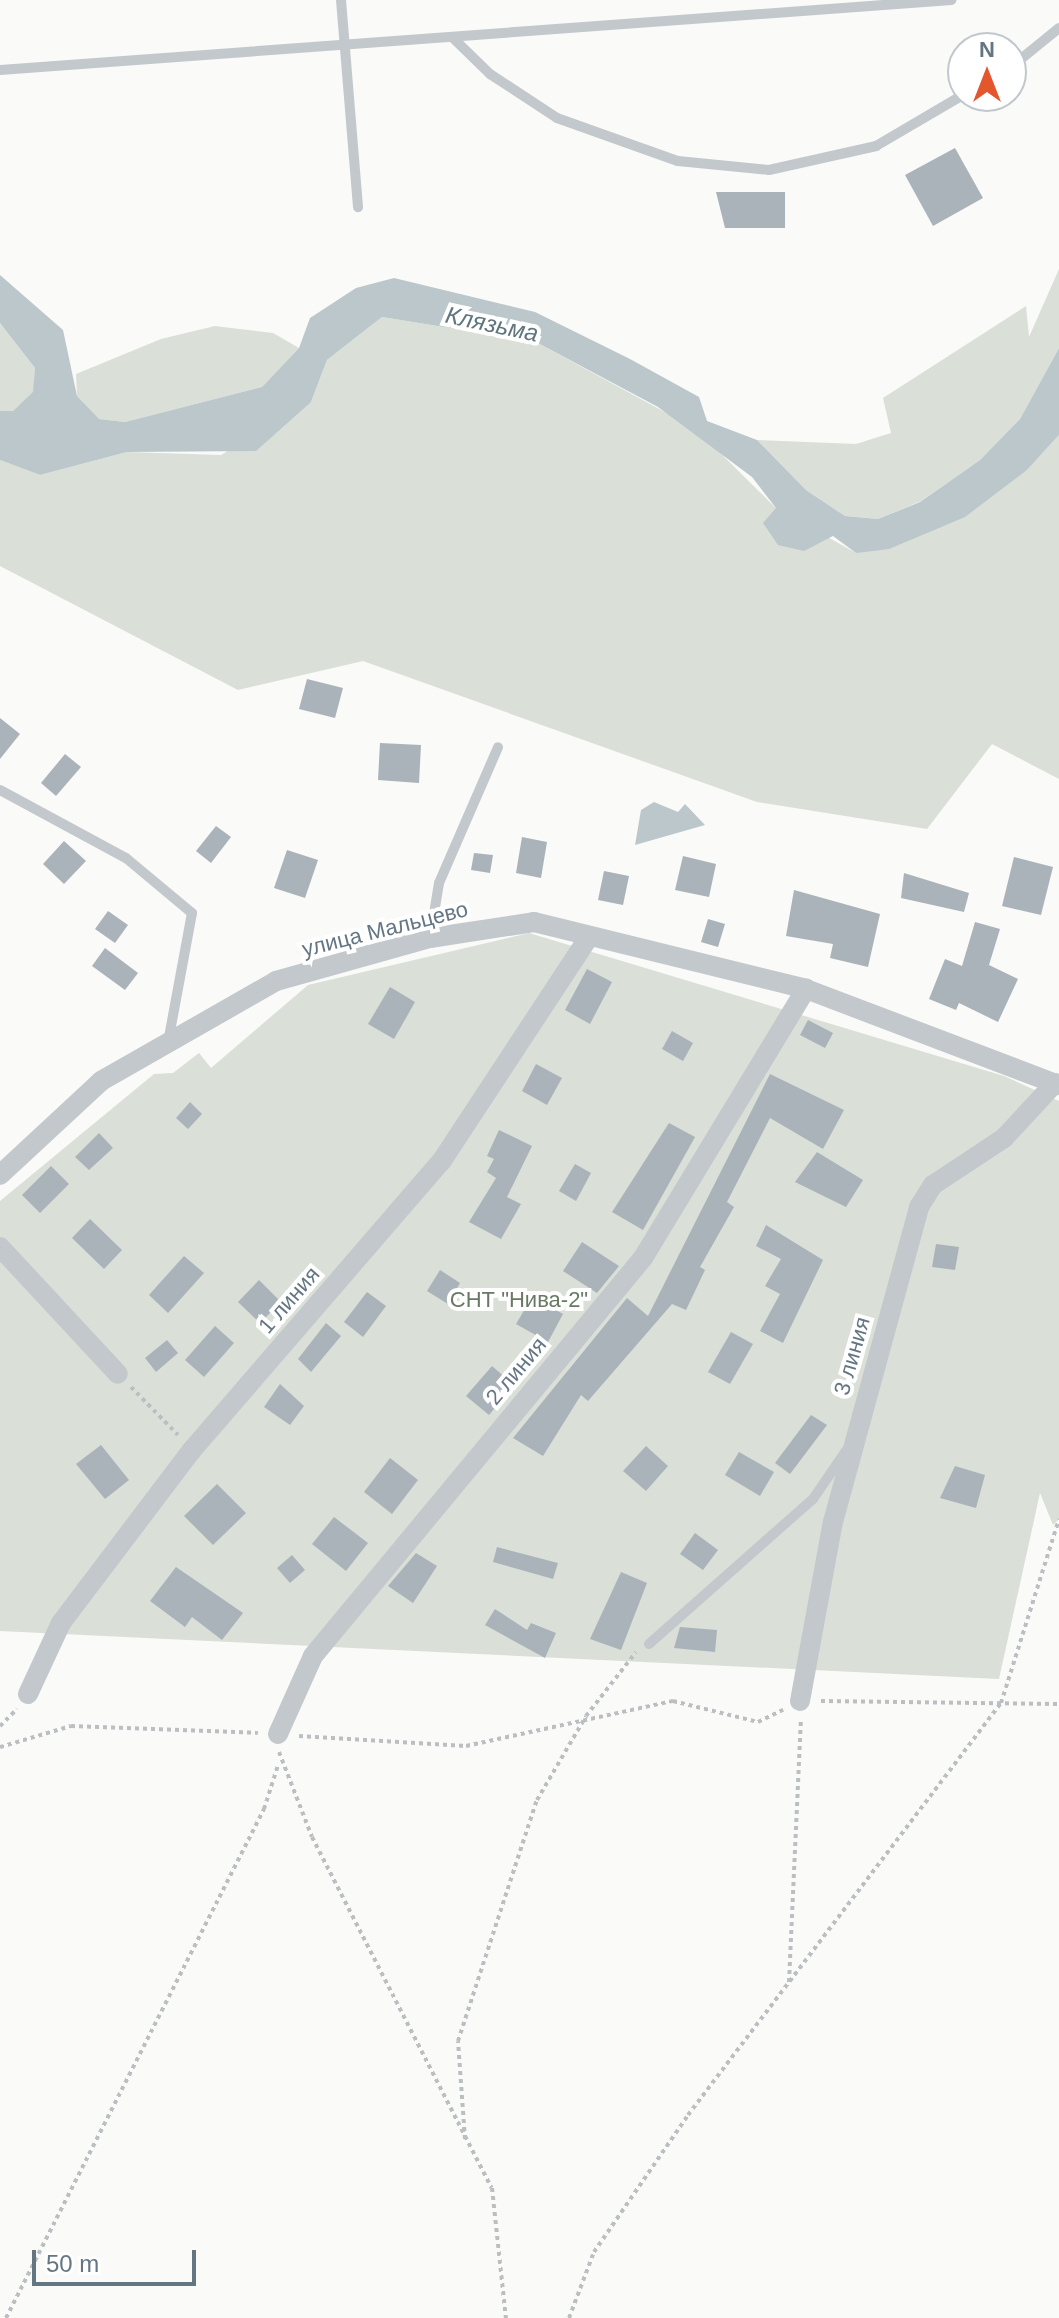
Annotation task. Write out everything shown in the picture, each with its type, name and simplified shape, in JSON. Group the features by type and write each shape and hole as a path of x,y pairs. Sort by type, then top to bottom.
{"street":[{"name":"улица Мальцево","path":"0,1175 101,1081 169,1037 276,981 430,938 534,922 806,989 1057,1084"},
{"name":"1 линия","path":"28,1694 61,1623 192,1450 441,1162 589,937"},
{"name":"2 линия","path":"278,1734 313,1656 643,1258 806,989"},
{"name":"3 линия","path":"800,1701 853,1439 919,1207 933,1185 1004,1138 1057,1084"},
{"path":"0,1247 118,1374"}],"lane":[{"path":"341,0 358,207"},
{"path":"0,70 951,0"},
{"path":"1027,54 1059,28"},
{"path":"453,38 490,74 557,118 678,161 769,170 876,146 947,104"},
{"path":"430,938 439,883 498,747"},
{"path":"0,790 126,858 192,913 169,1037"},
{"path":"649,1644 813,1499 853,1439"}],"path":[{"path":"118,1374 192,1450"},
{"path":"569,2318 594,2252 788,1985 1001,1703 1059,1519"},
{"path":"465,2141 458,2041 537,1800 586,1716 626,1657 649,1644"},
{"path":"0,1747 71,1726 169,1724 466,1746 586,1716 673,1701 758,1722 800,1701 1059,1704"},
{"path":"788,1985 800,1701"},
{"path":"6,2318 264,1809 279,1763 278,1734"},
{"path":"279,1763 465,2141 492,2188 506,2318"}],"green space":[{"path":"1059,269 1059,348 1020,419 980,460 921,501 878,519 845,516 806,490 757,440 856,444 891,433 883,398 1026,306 1029,337"},
{"path":"382,317 536,342 696,429 776,508 856,553 1027,470 1059,435 1059,779 992,744 927,829 757,802 363,661 238,690 0,566 0,460 40,475 127,452 221,455 311,402 327,360"},
{"path":"0,323 35,368 34,392 13,411 0,411"},
{"path":"215,326 273,333 299,348 262,387 125,422 98,419 77,396 76,374 161,339"},
{"name":"СНТ \"Нива-2\"","path":"529,933 1004,1076 1059,1101 1059,1519 1053,1525 1040,1493 999,1679 0,1631 0,1201 154,1074 173,1073 199,1053 211,1068 308,985"}],"water":[{"name":"Клязьма","path":"0,275 63,330 77,396 99,419 125,422 262,387 299,348 310,318 356,288 394,278 535,312 630,359 699,397 707,421 757,440 806,490 845,516 878,519 920,502 980,460 1020,419 1059,348 1059,435 1027,470 965,517 889,549 856,553 833,536 804,551 778,545 763,523 776,508 752,477 658,407 536,342 382,317 327,360 311,402 256,451 127,452 40,475 0,460 0,411 13,411 33,392 35,368 0,323"},
{"path":"654,802 678,812 685,804 705,825 635,845 641,810"}],"building":[{"path":"955,148 983,198 933,226 905,175"},
{"path":"716,192 785,192 785,228 725,228"},
{"path":"307,679 343,688 335,718 299,709"},
{"path":"0,718 20,734 0,759"},
{"path":"380,743 421,745 419,783 378,780"},
{"path":"65,754 81,767 56,796 41,783"},
{"path":"216,826 231,837 211,863 196,851"},
{"path":"522,837 547,842 541,878 516,873"},
{"path":"64,841 86,861 64,884 43,864"},
{"path":"287,850 318,860 305,898 274,888"},
{"path":"474,853 493,855 490,873 471,870"},
{"path":"683,856 716,864 709,897 675,890"},
{"path":"1014,857 1053,867 1041,915 1002,906"},
{"path":"604,871 629,876 623,905 598,900"},
{"path":"904,873 969,893 964,912 901,898"},
{"path":"794,890 880,914 868,967 830,958 833,944 786,936"},
{"path":"108,911 128,925 115,943 95,929"},
{"path":"708,919 725,924 718,947 701,942"},
{"path":"975,922 1000,929 989,965 1018,979 998,1022 959,1003 956,1010 929,999 945,959 962,966"},
{"path":"105,948 138,973 125,990 92,966"},
{"path":"587,969 612,982 590,1024 565,1010"},
{"path":"390,987 415,1002 394,1039 368,1024"},
{"path":"808,1020 833,1033 825,1048 800,1035"},
{"path":"672,1031 693,1043 683,1061 662,1049"},
{"path":"536,1064 562,1078 547,1105 522,1091"},
{"path":"770,1074 844,1110 823,1149 770,1118 727,1202 734,1207 700,1267 705,1270 686,1310 672,1304 588,1401 581,1395 543,1456 513,1438 627,1298 648,1316"},
{"path":"190,1102 202,1114 188,1129 176,1118"},
{"path":"669,1123 695,1137 643,1230 612,1212"},
{"path":"499,1130 532,1146 507,1197 521,1204 501,1239 469,1222 496,1178 487,1172 494,1159 487,1156"},
{"path":"99,1133 113,1148 89,1170 75,1157"},
{"path":"817,1152 863,1180 846,1207 795,1182"},
{"path":"575,1164 591,1173 576,1201 559,1191"},
{"path":"51,1166 69,1184 40,1213 22,1195"},
{"path":"90,1219 122,1250 104,1269 72,1238"},
{"path":"766,1225 823,1260 783,1343 760,1331 780,1294 765,1286 781,1259 756,1246"},
{"path":"582,1242 619,1266 597,1293 563,1271"},
{"path":"936,1244 959,1247 955,1270 932,1267"},
{"path":"184,1256 204,1273 168,1313 149,1295"},
{"path":"440,1270 460,1283 448,1304 427,1291"},
{"path":"259,1280 281,1302 260,1323 238,1302"},
{"path":"367,1292 386,1306 363,1337 344,1322"},
{"path":"532,1297 563,1314 548,1342 516,1324"},
{"path":"326,1323 341,1336 311,1372 298,1359"},
{"path":"215,1326 234,1343 204,1377 185,1360"},
{"path":"731,1332 753,1344 730,1384 708,1372"},
{"path":"167,1340 178,1353 156,1372 145,1358"},
{"path":"492,1366 514,1385 489,1415 466,1396"},
{"path":"280,1384 304,1406 290,1425 264,1407"},
{"path":"811,1415 827,1425 790,1474 775,1463"},
{"path":"101,1445 129,1480 105,1499 76,1464"},
{"path":"646,1446 668,1466 646,1491 623,1471"},
{"path":"739,1452 774,1472 760,1496 725,1475"},
{"path":"390,1458 418,1480 392,1514 364,1492"},
{"path":"955,1466 985,1475 976,1508 940,1498"},
{"path":"217,1484 246,1513 213,1545 184,1516"},
{"path":"334,1517 368,1543 346,1571 312,1544"},
{"path":"695,1533 718,1550 703,1570 680,1554"},
{"path":"497,1547 558,1563 553,1579 493,1562"},
{"path":"416,1553 437,1566 413,1603 388,1586"},
{"path":"292,1555 305,1570 290,1583 277,1568"},
{"path":"176,1567 243,1613 222,1640 192,1617 185,1627 150,1601"},
{"path":"621,1572 647,1583 621,1650 590,1639"},
{"path":"495,1609 527,1630 531,1623 556,1633 545,1658 485,1625"},
{"path":"680,1627 717,1630 715,1652 674,1648"}]}
